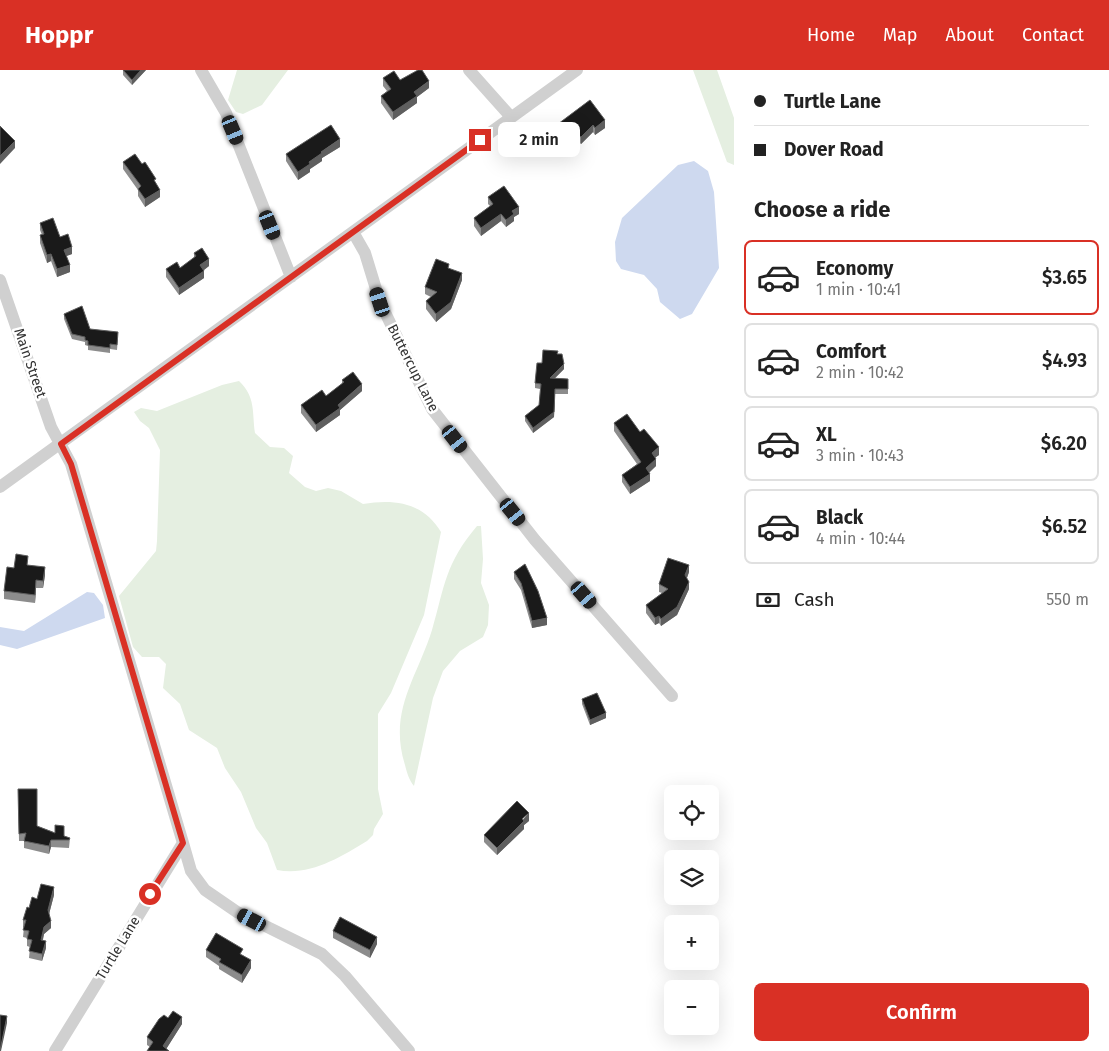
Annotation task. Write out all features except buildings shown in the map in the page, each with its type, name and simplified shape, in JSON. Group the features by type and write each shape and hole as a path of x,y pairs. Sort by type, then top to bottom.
{"street":[{"path":"201,70 226,113 291,277"},
{"path":"469,70 511,117"},
{"path":"0,488 577,70"},
{"name":"Buttercup Lane","path":"353,232 365,253 380,302 432,409 536,540 672,696"},
{"name":"Main Street","path":"0,280 36,376 51,427 61,444"},
{"path":"61,444 71,464 191,871 205,890 236,912 322,954 345,976 409,1051"},
{"name":"Turtle Lane","path":"55,1051 183,843"}],"green space":[{"path":"237,70 288,70 262,105 243,114 236,112 228,100"},
{"path":"693,70 717,70 734,118 734,165 727,162"},
{"path":"239,381 251,399 255,433 270,447 284,448 293,456 289,473 305,487 316,491 328,488 341,491 363,504 386,502 407,505 426,514 441,532 424,615 391,693 378,714 378,789 383,814 374,829 373,835 367,841 346,854 324,864 301,870 277,870 267,843 256,828 241,792 225,768 217,748 189,730 180,704 163,688 166,664 159,657 142,657 133,647 119,596 156,551 157,541 160,450 149,428 140,421 134,412 141,408 157,411 222,385"},
{"path":"477,526 481,526 483,559 481,583 489,605 488,625 483,637 460,651 443,671 433,698 414,786 407,774 401,746 400,728 402,711 406,695 432,630 447,575 458,552"}],"water":[{"path":"694,161 708,171 714,192 719,268 692,314 680,319 660,302 657,289 644,275 621,269 616,261 615,242 622,218 678,165"},
{"path":"87,592 94,593 103,605 105,618 17,649 0,645 0,627 24,631"}],"route":[{"path":"150,894 183,843 71,464 61,444 480,140"}]}
